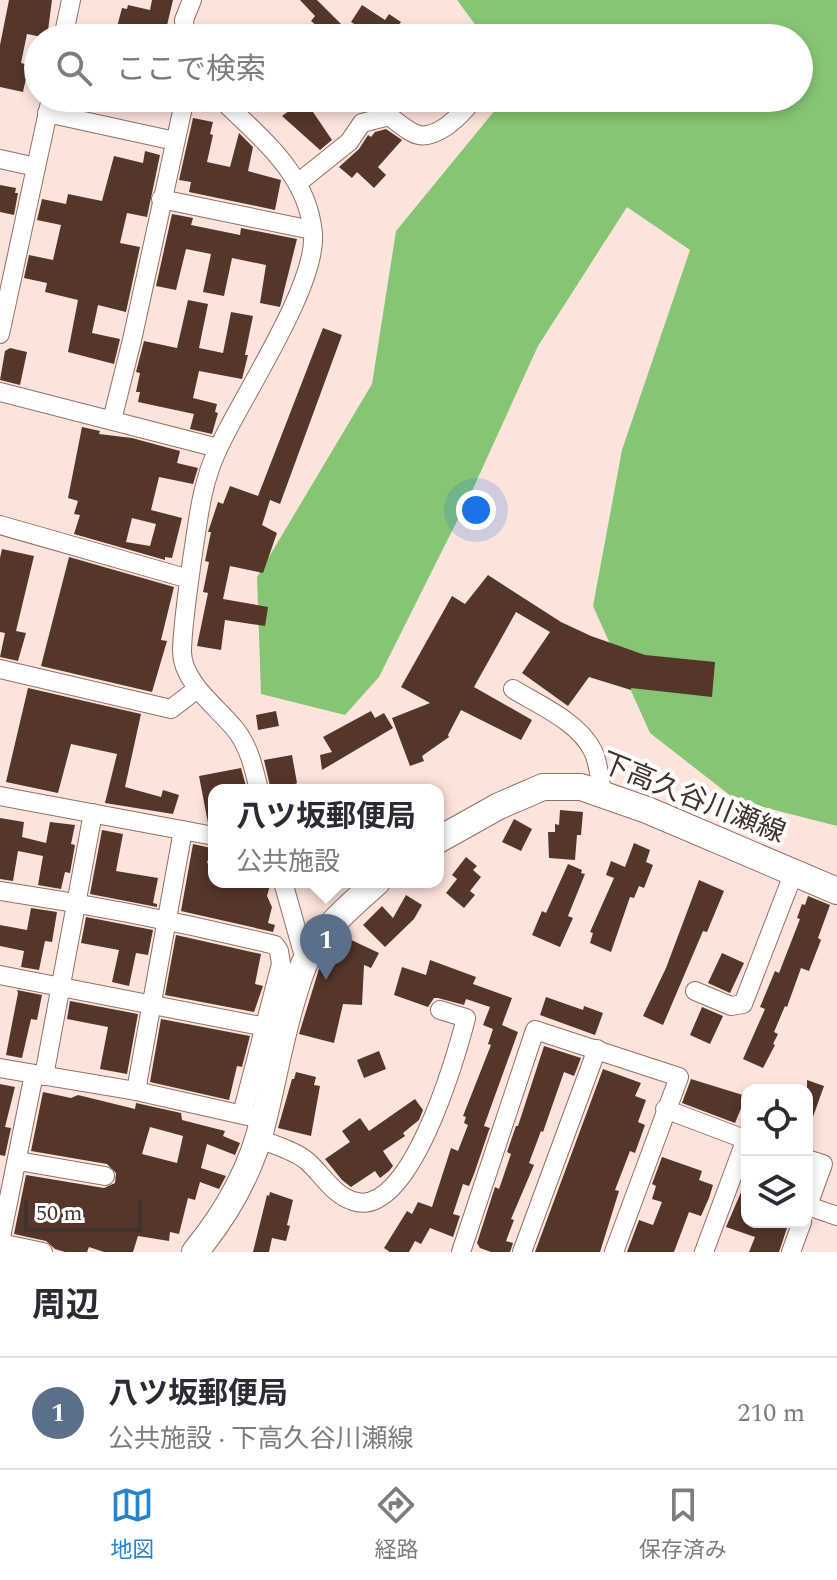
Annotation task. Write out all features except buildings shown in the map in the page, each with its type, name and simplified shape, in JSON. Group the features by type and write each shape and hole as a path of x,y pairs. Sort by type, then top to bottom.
{"main road":[{"name":"下高久谷川瀬線","path":"444,837 499,806 543,787 581,787 647,810 837,891"},
{"path":"195,1252 234,1196 254,1124 274,1029 305,960 321,937 370,888"}],"street":[{"path":"66,24 71,0"},
{"path":"184,24 192,0"},
{"path":"0,334 48,112"},
{"path":"71,112 175,141"},
{"path":"112,420 182,112"},
{"path":"234,112 299,182 312,230 311,255 297,297 218,448 204,482 189,579 182,655 197,689 237,730 252,760 258,784"},
{"path":"299,182 349,142 362,123 389,116 410,132 421,137 433,136 464,112"},
{"path":"0,159 36,167"},
{"path":"161,199 312,230"},
{"path":"0,392 218,448"},
{"path":"0,525 189,579"},
{"path":"0,669 171,709 197,689"},
{"path":"513,689 562,719 592,748 602,794"},
{"path":"0,796 208,835"},
{"path":"43,1252 0,1242 61,987 93,813"},
{"path":"136,1091 183,830"},
{"path":"695,991 731,1006 743,1004 794,872"},
{"path":"285,888 305,960"},
{"path":"0,891 168,919 275,945 281,964 274,1029 0,975"},
{"path":"0,1068 136,1091 254,1124 300,1156 328,1184 351,1201 366,1204 376,1202 413,1163 454,1068 466,1018 440,1010"},
{"path":"461,1252 535,1030 679,1077 614,1252"},
{"path":"522,1252 597,1049"},
{"path":"665,1109 741,1138"},
{"path":"704,1252 741,1156"},
{"path":"18,1161 105,1176"},
{"path":"813,1161 823,1164 813,1191"},
{"path":"813,1209 837,1216"},
{"path":"791,1252 800,1228"}],"green space":[{"path":"457,0 837,0 837,826 736,800 650,733 593,606 622,450 690,250 627,207 538,346 471,493 379,677 345,715 261,694 257,577 372,384 396,231 494,112 813,112 813,24 475,24"}],"place":[{"name":"八ツ坂郵便局","path":"326,980"}]}
